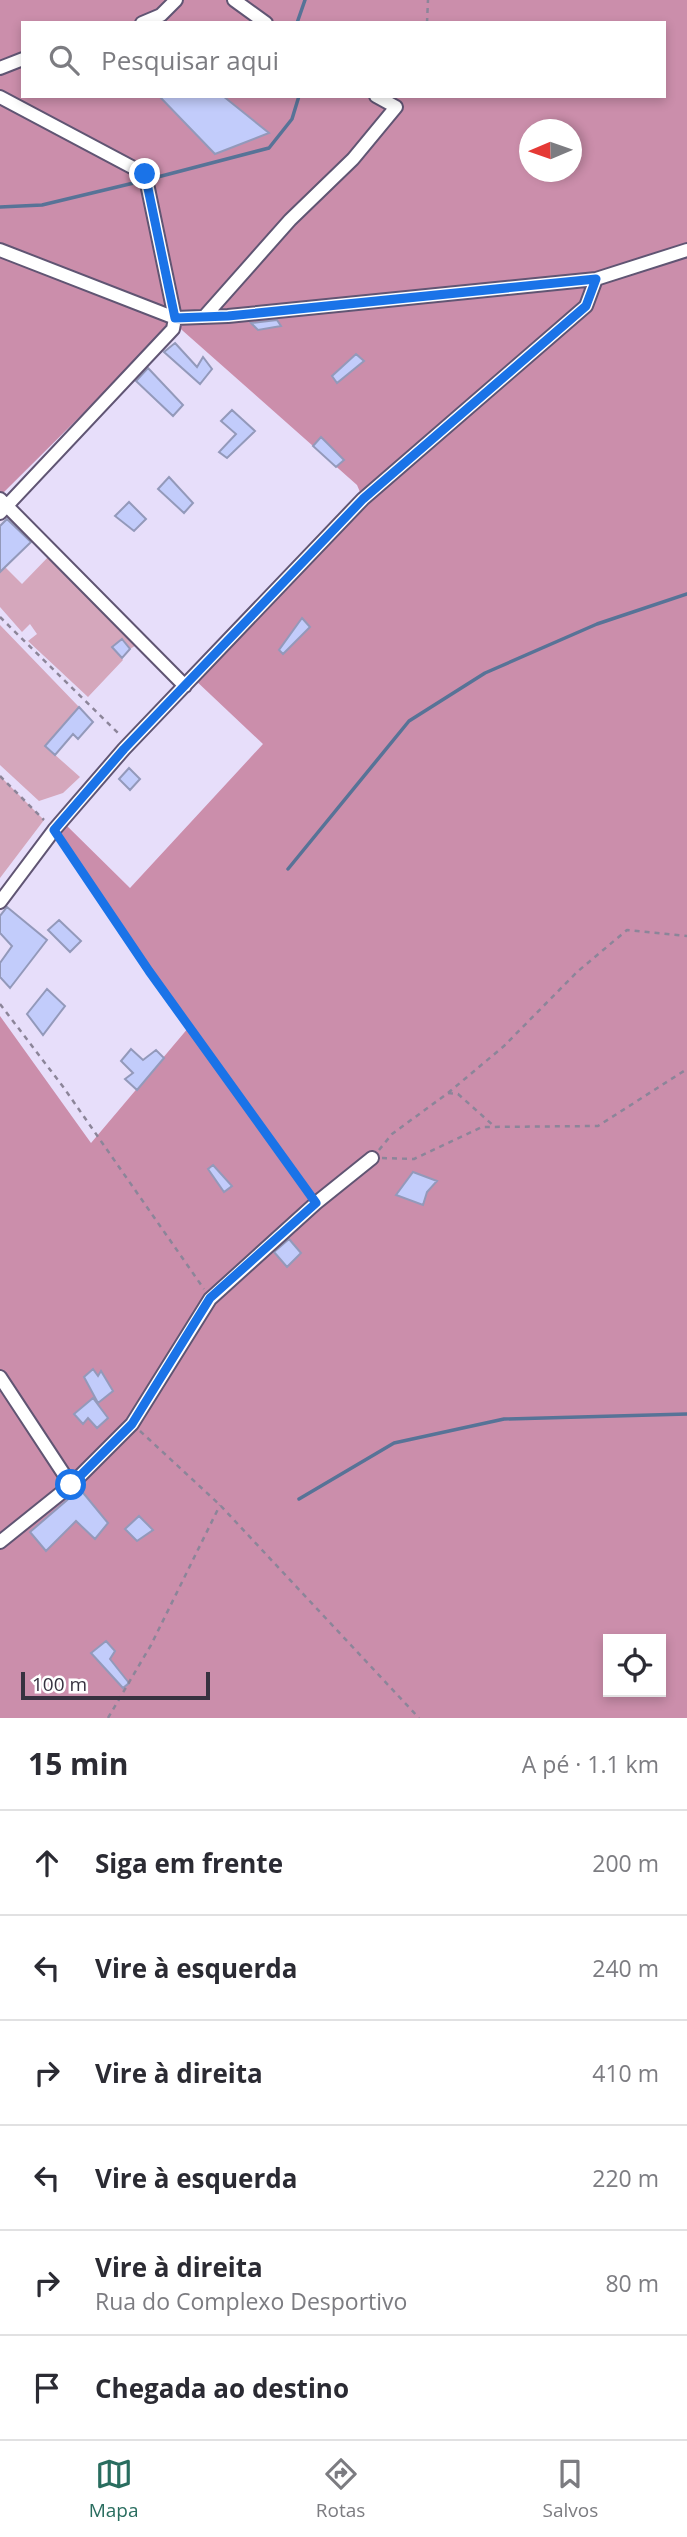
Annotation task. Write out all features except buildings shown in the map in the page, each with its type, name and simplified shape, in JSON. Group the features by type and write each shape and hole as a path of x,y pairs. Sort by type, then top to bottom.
{"street":[{"path":"147,21 161,15 176,0"},
{"path":"234,0 263,21"},
{"path":"0,68 21,60"},
{"path":"0,97 145,174 175,320 173,329 2,506 185,686"},
{"path":"204,317 290,220 353,159 396,107 380,98"},
{"path":"0,250 175,320 596,279 687,250"},
{"path":"0,902 54,830 129,744 363,499 586,306 596,279"},
{"path":"0,1542 71,1485 132,1424 210,1298 316,1203 372,1158"},
{"path":"0,1377 71,1485"}],"path":[{"path":"428,0 428,21"},
{"path":"0,617 129,744"},
{"path":"0,775 54,830 149,971 316,1203"},
{"path":"372,1158 392,1133 448,1093 505,1046 577,972 627,930 687,936"},
{"path":"0,1004 64,1088 210,1298"},
{"path":"372,1158 414,1159 482,1127 598,1126 687,1069"},
{"path":"448,1093 458,1094 495,1127"},
{"path":"132,1424 220,1505 419,1718"},
{"path":"108,1718 151,1645 220,1505"}],"shaded area":[{"path":"0,0 687,0 687,1718 0,1718 0,1016 91,1143 189,1027 54,830 62,821 130,888 263,744 193,678 363,499 357,485 174,323 0,496"},
{"path":"53,552 141,642 130,649 122,639 112,647 123,660 88,697 28,641 37,634 30,624 22,632 0,607 0,572 5,567 22,584"},
{"path":"0,625 79,707 45,746 80,777 63,793 39,801 0,765"},
{"path":"0,776 44,820 0,878"}],"waterway":[{"path":"298,21 305,0"},
{"path":"150,179 269,148 292,119 298,98"},
{"path":"0,207 42,205 142,181"},
{"path":"288,869 409,721 485,673 597,624 687,594"},
{"path":"299,1499 394,1443 504,1419 687,1414"}],"route":[{"path":"71,1485 132,1424 210,1298 316,1203 149,971 54,830 124,749 363,499 586,306 596,279 228,316 175,318 145,174"}]}
